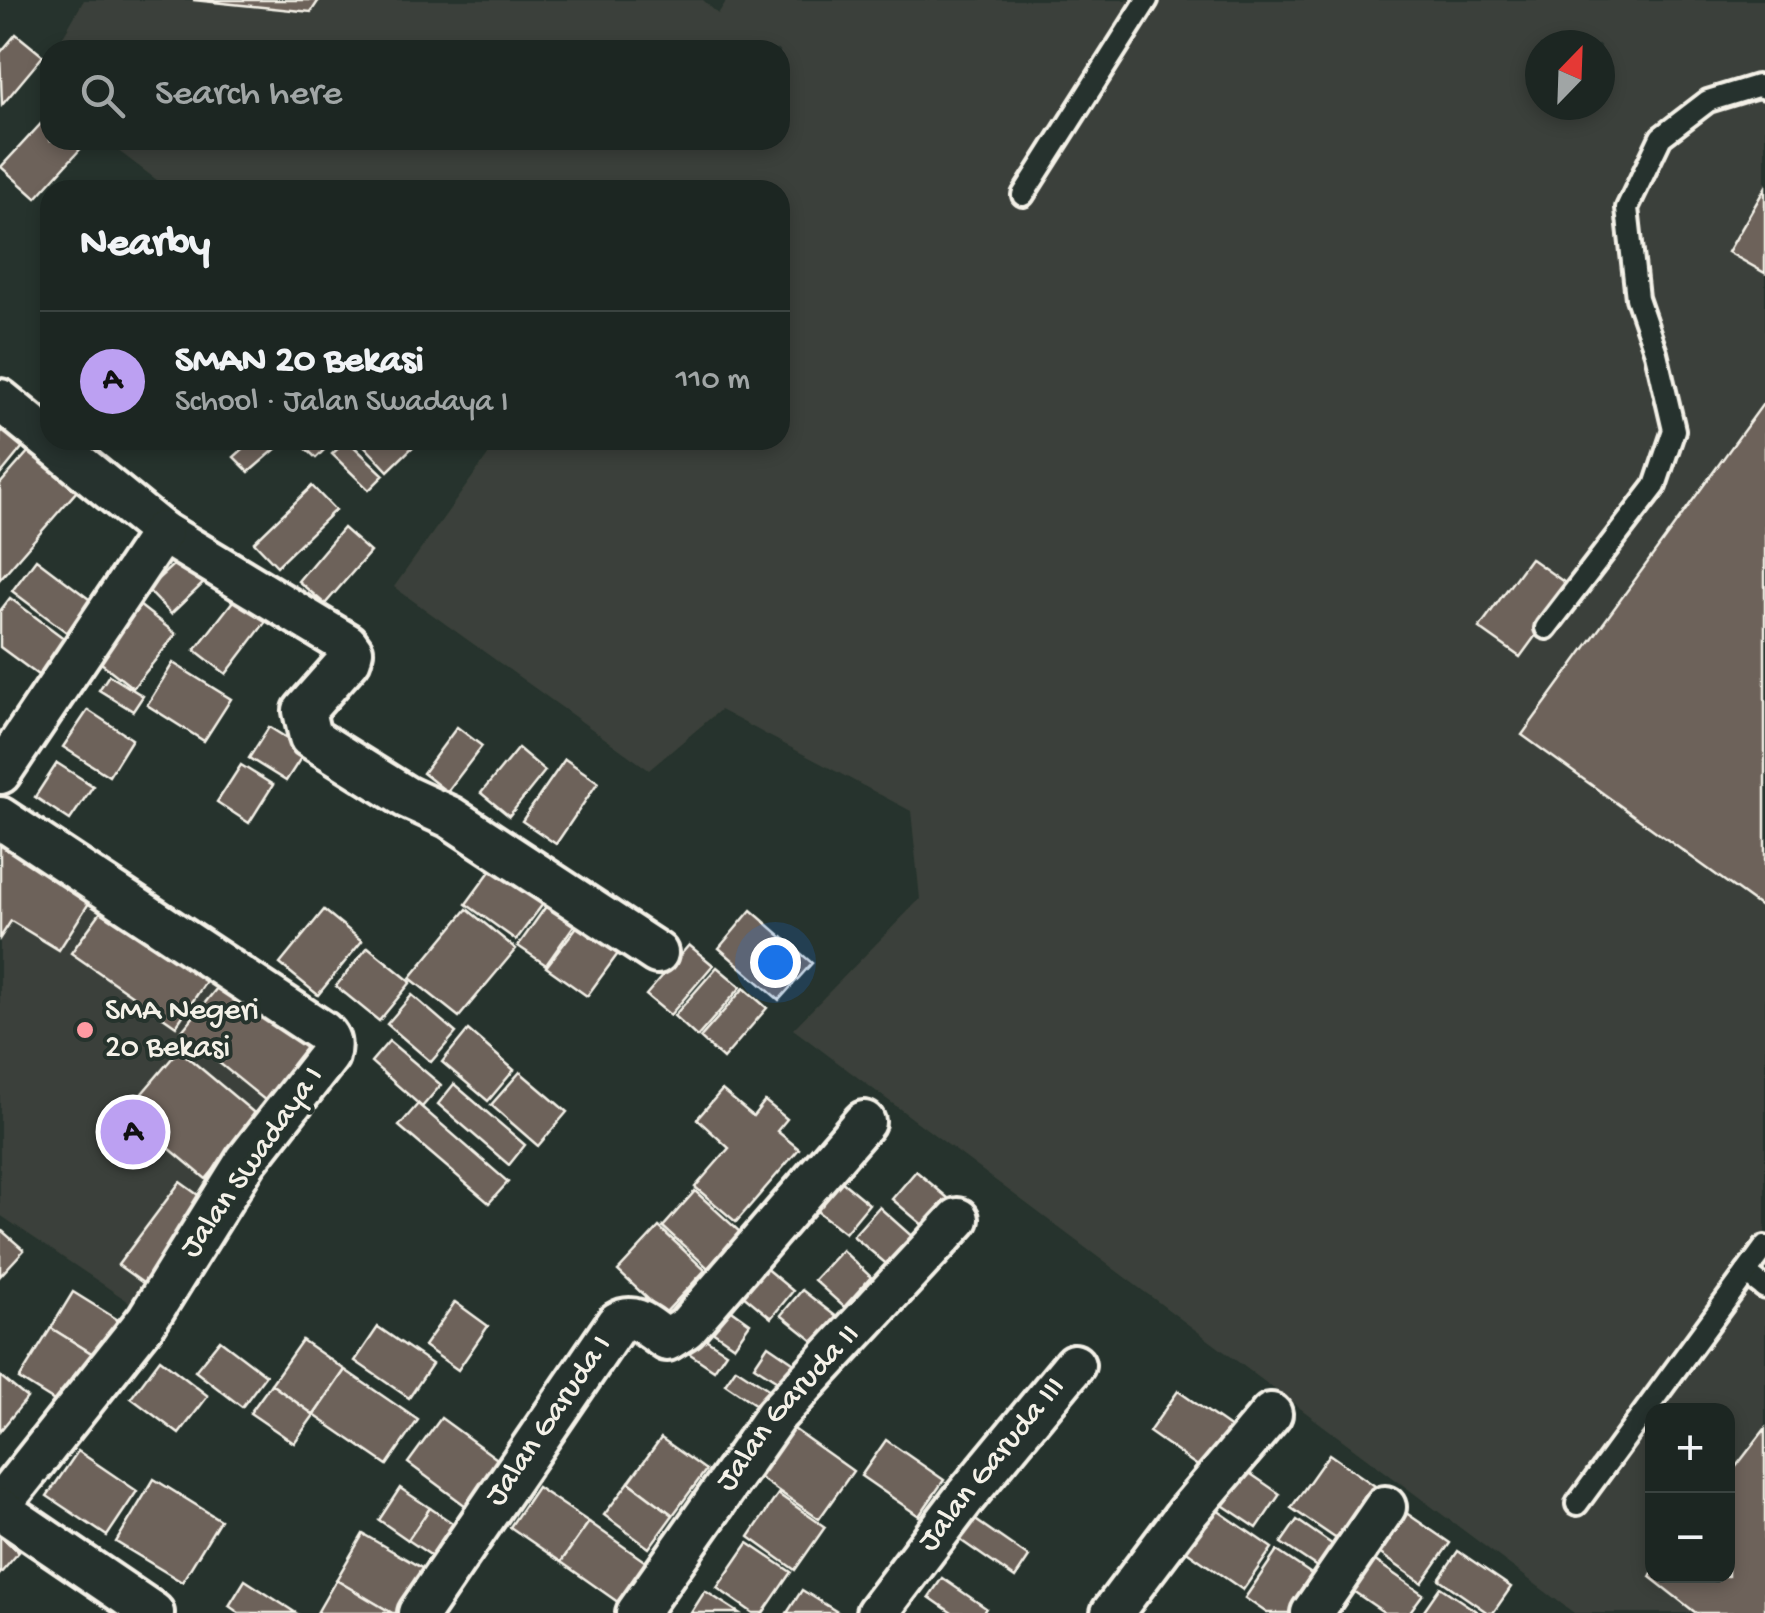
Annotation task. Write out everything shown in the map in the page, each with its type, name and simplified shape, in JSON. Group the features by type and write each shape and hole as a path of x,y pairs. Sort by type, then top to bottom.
{"street":[{"path":"0,400 40,433"},
{"path":"61,450 162,532 347,644 352,651 350,659 304,710 310,738 406,797 450,817 657,953"},
{"path":"0,773 162,532"},
{"name":"Jalan Swadaya I","path":"0,818 324,1032 330,1047 328,1056 246,1161 148,1320 0,1507"},
{"name":"Jalan Garuda I","path":"419,1613 618,1323 636,1318 667,1340 674,1338 864,1122"},
{"name":"Jalan Garuda II","path":"636,1613 776,1416 958,1218"},
{"name":"Jalan Garuda III","path":"877,1613 1074,1364"},
{"path":"1112,1613 1187,1513 1271,1414"},
{"path":"0,1507 153,1613"},
{"path":"1312,1613 1385,1507"}],"lane":[{"path":"1023,195 1146,0"},
{"path":"1546,628 1654,486 1674,430 1656,353 1637,298 1627,208 1661,137 1708,101 1757,86 1765,88"},
{"path":"1576,1504 1765,1247"},
{"path":"1746,1273 1765,1288"}],"shaded area":[{"path":"84,0 703,0 718,14 727,0 1765,0 1765,1613 1574,1613 793,1029 920,899 911,811 720,710 649,770 394,587 492,450 790,450 790,180 157,180 117,150 790,150 790,40 61,40"},
{"path":"0,814 324,1050 141,1310 0,1215"}],"building":[{"path":"193,0 319,0 311,12"},
{"path":"16,34 40,54 40,60 2,105 0,53"},
{"path":"40,125 40,150 79,150 52,180 40,180 36,198 1,167"},
{"path":"1765,188 1765,273 1728,252"},
{"path":"1765,401 1765,910 1522,735"},
{"path":"0,422 26,443 0,475"},
{"path":"36,443 83,484 0,579 0,484"},
{"path":"242,450 275,450 249,472 234,457"},
{"path":"308,450 324,450 316,458"},
{"path":"336,450 358,450 384,475 369,490 332,454"},
{"path":"368,450 410,450 388,471"},
{"path":"312,486 335,510 277,566 254,542"},
{"path":"343,528 370,552 325,604 298,581"},
{"path":"186,553 209,578 171,614 147,589"},
{"path":"1530,558 1571,587 1520,657 1479,628"},
{"path":"36,559 97,605 73,637 12,591"},
{"path":"240,592 270,616 226,674 195,650"},
{"path":"10,598 69,642 42,678 0,647 0,611"},
{"path":"139,605 176,634 133,688 96,659"},
{"path":"173,663 231,699 204,741 147,705"},
{"path":"109,675 143,696 133,711 99,690"},
{"path":"88,710 132,739 109,776 63,747"},
{"path":"269,727 306,750 286,781 249,758"},
{"path":"457,727 482,746 447,792 423,773"},
{"path":"518,748 545,771 509,816 481,793"},
{"path":"565,759 598,782 556,844 522,821"},
{"path":"57,763 93,786 70,820 35,797"},
{"path":"241,765 273,785 249,823 217,802"},
{"path":"0,827 98,889 59,950 11,921 0,938"},
{"path":"499,859 549,896 516,940 466,904"},
{"path":"554,895 582,914 546,965 518,946"},
{"path":"108,902 211,974 176,1026 71,953"},
{"path":"467,909 516,949 459,1017 410,978"},
{"path":"324,910 362,941 318,995 280,964"},
{"path":"751,910 812,963 779,1000 719,948"},
{"path":"589,911 628,940 587,996 546,967"},
{"path":"689,945 713,965 670,1015 646,995"},
{"path":"368,947 411,982 379,1021 336,986"},
{"path":"717,967 741,987 697,1037 674,1016"},
{"path":"226,977 316,1049 271,1105 181,1032"},
{"path":"744,988 767,1008 723,1059 700,1038"},
{"path":"412,995 456,1033 431,1062 387,1024"},
{"path":"468,1030 514,1070 488,1101 442,1062"},
{"path":"389,1041 441,1085 422,1107 371,1062"},
{"path":"179,1050 259,1117 206,1179 126,1112"},
{"path":"520,1072 567,1112 538,1146 491,1105"},
{"path":"454,1084 525,1145 509,1165 438,1104"},
{"path":"722,1090 753,1116 765,1101 787,1119 777,1131 799,1149 736,1222 695,1187 729,1148 697,1119"},
{"path":"418,1104 508,1182 489,1203 399,1126"},
{"path":"829,1171 869,1204 845,1233 804,1201"},
{"path":"916,1171 949,1199 925,1227 892,1199"},
{"path":"180,1182 212,1205 150,1288 118,1265"},
{"path":"695,1191 740,1232 708,1268 663,1227"},
{"path":"879,1207 915,1239 890,1267 853,1236"},
{"path":"659,1227 705,1270 664,1314 618,1271"},
{"path":"0,1229 24,1250 0,1276"},
{"path":"842,1250 871,1277 844,1307 814,1280"},
{"path":"758,1262 793,1291 771,1318 736,1289"},
{"path":"802,1290 838,1318 817,1344 781,1315"},
{"path":"73,1292 118,1320 96,1356 51,1328"},
{"path":"455,1302 488,1326 458,1370 424,1346"},
{"path":"722,1303 750,1323 734,1346 705,1326"},
{"path":"378,1327 432,1364 409,1398 355,1361"},
{"path":"51,1328 96,1356 64,1407 19,1379"},
{"path":"696,1333 726,1352 714,1370 684,1350"},
{"path":"220,1340 266,1375 242,1407 195,1371"},
{"path":"302,1340 345,1370 314,1415 271,1384"},
{"path":"768,1345 796,1364 782,1384 754,1366"},
{"path":"160,1359 208,1396 179,1434 131,1398"},
{"path":"736,1368 770,1390 759,1407 725,1384"},
{"path":"345,1370 418,1420 387,1465 314,1415"},
{"path":"0,1376 27,1398 0,1431"},
{"path":"271,1384 314,1415 294,1443 250,1413"},
{"path":"1178,1391 1241,1435 1212,1476 1149,1432"},
{"path":"441,1418 500,1461 466,1506 408,1463"},
{"path":"791,1427 853,1471 819,1519 757,1476"},
{"path":"1765,1429 1765,1613 1696,1613 1658,1583 1735,1583 1735,1468"},
{"path":"661,1438 706,1470 673,1515 629,1482"},
{"path":"886,1440 944,1480 919,1516 861,1476"},
{"path":"78,1451 137,1491 107,1536 47,1496"},
{"path":"1329,1454 1378,1488 1341,1542 1291,1508"},
{"path":"1245,1470 1280,1494 1257,1528 1221,1504"},
{"path":"154,1479 220,1520 182,1582 116,1542"},
{"path":"629,1482 673,1515 649,1548 604,1515"},
{"path":"537,1487 589,1522 561,1562 510,1527"},
{"path":"400,1488 430,1508 408,1540 379,1520"},
{"path":"778,1494 825,1527 795,1570 749,1537"},
{"path":"1396,1506 1450,1543 1422,1583 1369,1546"},
{"path":"430,1508 454,1524 432,1556 408,1540"},
{"path":"1214,1508 1272,1548 1243,1590 1185,1550"},
{"path":"964,1512 1029,1557 1015,1578 950,1533"},
{"path":"1297,1520 1339,1549 1323,1571 1281,1543"},
{"path":"589,1522 650,1565 622,1605 561,1562"},
{"path":"363,1534 425,1570 400,1613 392,1613 336,1580"},
{"path":"0,1536 19,1552 0,1574"},
{"path":"748,1543 791,1572 763,1613 753,1613 717,1588"},
{"path":"1277,1551 1319,1579 1295,1613 1267,1613 1245,1598"},
{"path":"1458,1551 1511,1587 1493,1613 1439,1579"},
{"path":"1371,1558 1423,1594 1409,1613 1385,1613 1350,1589"},
{"path":"942,1578 986,1608 983,1613 952,1613 929,1597"},
{"path":"245,1580 296,1613 239,1613 229,1606"},
{"path":"336,1580 392,1613 317,1613"},
{"path":"1440,1587 1479,1613 1422,1613"},
{"path":"802,1590 839,1613 787,1613"},
{"path":"705,1591 739,1613 691,1613"}],"place":[{"name":"SMA Negeri 20 Bekasi","path":"85,1030"},
{"name":"SMAN 20 Bekasi","path":"133,1132"}]}
